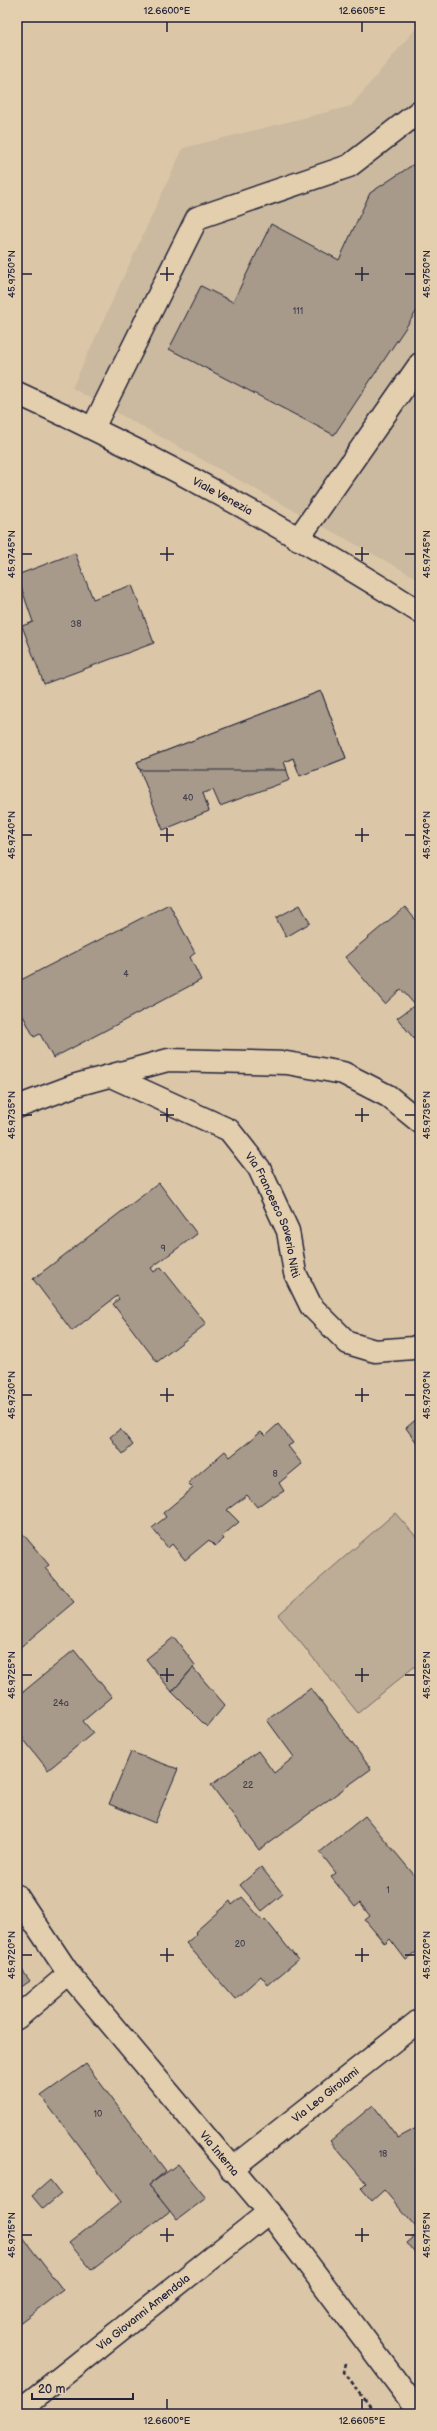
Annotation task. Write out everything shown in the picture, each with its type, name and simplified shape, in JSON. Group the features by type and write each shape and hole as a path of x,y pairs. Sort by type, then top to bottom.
{"street":[{"path":"93,428 197,218 349,166 420,111"},
{"path":"298,539 420,364"},
{"name":"Viale Venezia","path":"17,393 93,428 196,482 298,539 420,612"},
{"path":"17,1107 76,1085 113,1077 168,1060 287,1063 343,1073 388,1096 420,1122"},
{"name":"Via Francesco Saverio Nitti","path":"113,1077 229,1130 259,1168 288,1231 295,1273 311,1306 348,1343 376,1351 413,1348 420,1345"},
{"name":"Via Interna","path":"17,1896 69,1974 231,2169 269,2212 420,2413"},
{"path":"17,2018 69,1974"},
{"name":"Via Leo Girolami","path":"231,2169 420,2020"},
{"name":"Via Giovanni Amendola","path":"17,2412 269,2212"}],"shaded area":[{"path":"420,23 420,580 72,388 183,148 351,106"},
{"path":"395,1513 420,1541 420,1662 358,1713 278,1615"}],"building":[{"path":"420,160 420,306 334,435 169,349 201,286 233,302 271,224 339,260 370,193"},
{"path":"75,553 93,599 132,585 154,643 44,684 22,626 33,622 17,575"},
{"path":"321,691 346,758 316,770 298,770 293,758 284,762 290,780 220,806 213,790 203,793 209,811 163,830 137,762"},
{"path":"321,691 346,758 300,776 293,758 284,762 287,770 140,770 137,762"},
{"path":"169,904 195,953 190,957 201,980 53,1058 40,1034 34,1037 17,1004 17,982"},
{"path":"300,905 310,923 286,937 276,918"},
{"path":"405,907 420,925 420,1046 397,1018 415,1005 401,989 385,1004 345,957"},
{"path":"159,1183 197,1234 151,1268 154,1272 161,1267 206,1324 157,1362 113,1304 119,1299 117,1296 72,1331 33,1279"},
{"path":"420,1416 420,1447 406,1428"},
{"path":"278,1424 293,1443 288,1446 302,1464 279,1483 284,1491 274,1497 272,1496 257,1507 247,1495 227,1510 239,1522 222,1536 224,1539 215,1546 209,1540 185,1560 172,1544 168,1548 152,1528 166,1517 163,1513 193,1488 188,1483 225,1451 230,1457 261,1432 265,1436"},
{"path":"120,1429 133,1445 123,1454 110,1437"},
{"path":"18,1528 49,1565 45,1568 74,1602 17,1650"},
{"path":"174,1637 195,1665 172,1692 146,1659"},
{"path":"74,1650 112,1697 83,1721 93,1733 48,1770 17,1731 17,1697"},
{"path":"193,1668 225,1705 207,1727 172,1692"},
{"path":"311,1688 371,1769 259,1850 211,1785 258,1751 274,1773 294,1757 267,1720"},
{"path":"131,1752 178,1769 155,1823 109,1804"},
{"path":"365,1816 420,1882 420,1949 406,1960 390,1939 385,1944 365,1920 370,1916 360,1903 355,1907 331,1877 336,1873 320,1852"},
{"path":"261,1867 283,1894 262,1911 240,1885"},
{"path":"242,1897 263,1921 265,1919 298,1960 268,1985 261,1976 235,1999 186,1943 197,1934 195,1932 230,1901 232,1905"},
{"path":"17,1963 30,1981 17,1990"},
{"path":"86,2064 166,2171 149,2185 170,2211 92,2270 69,2243 121,2202 41,2096"},
{"path":"373,2105 398,2138 420,2126 420,2165 415,2169 420,2176 420,2232 384,2190 372,2201 361,2188 366,2183 330,2141"},
{"path":"178,2164 206,2198 177,2220 149,2185"},
{"path":"50,2180 61,2194 43,2209 32,2196"},
{"path":"420,2232 420,2260 407,2243"},
{"path":"23,2238 63,2290 18,2324 17,2242"}]}
